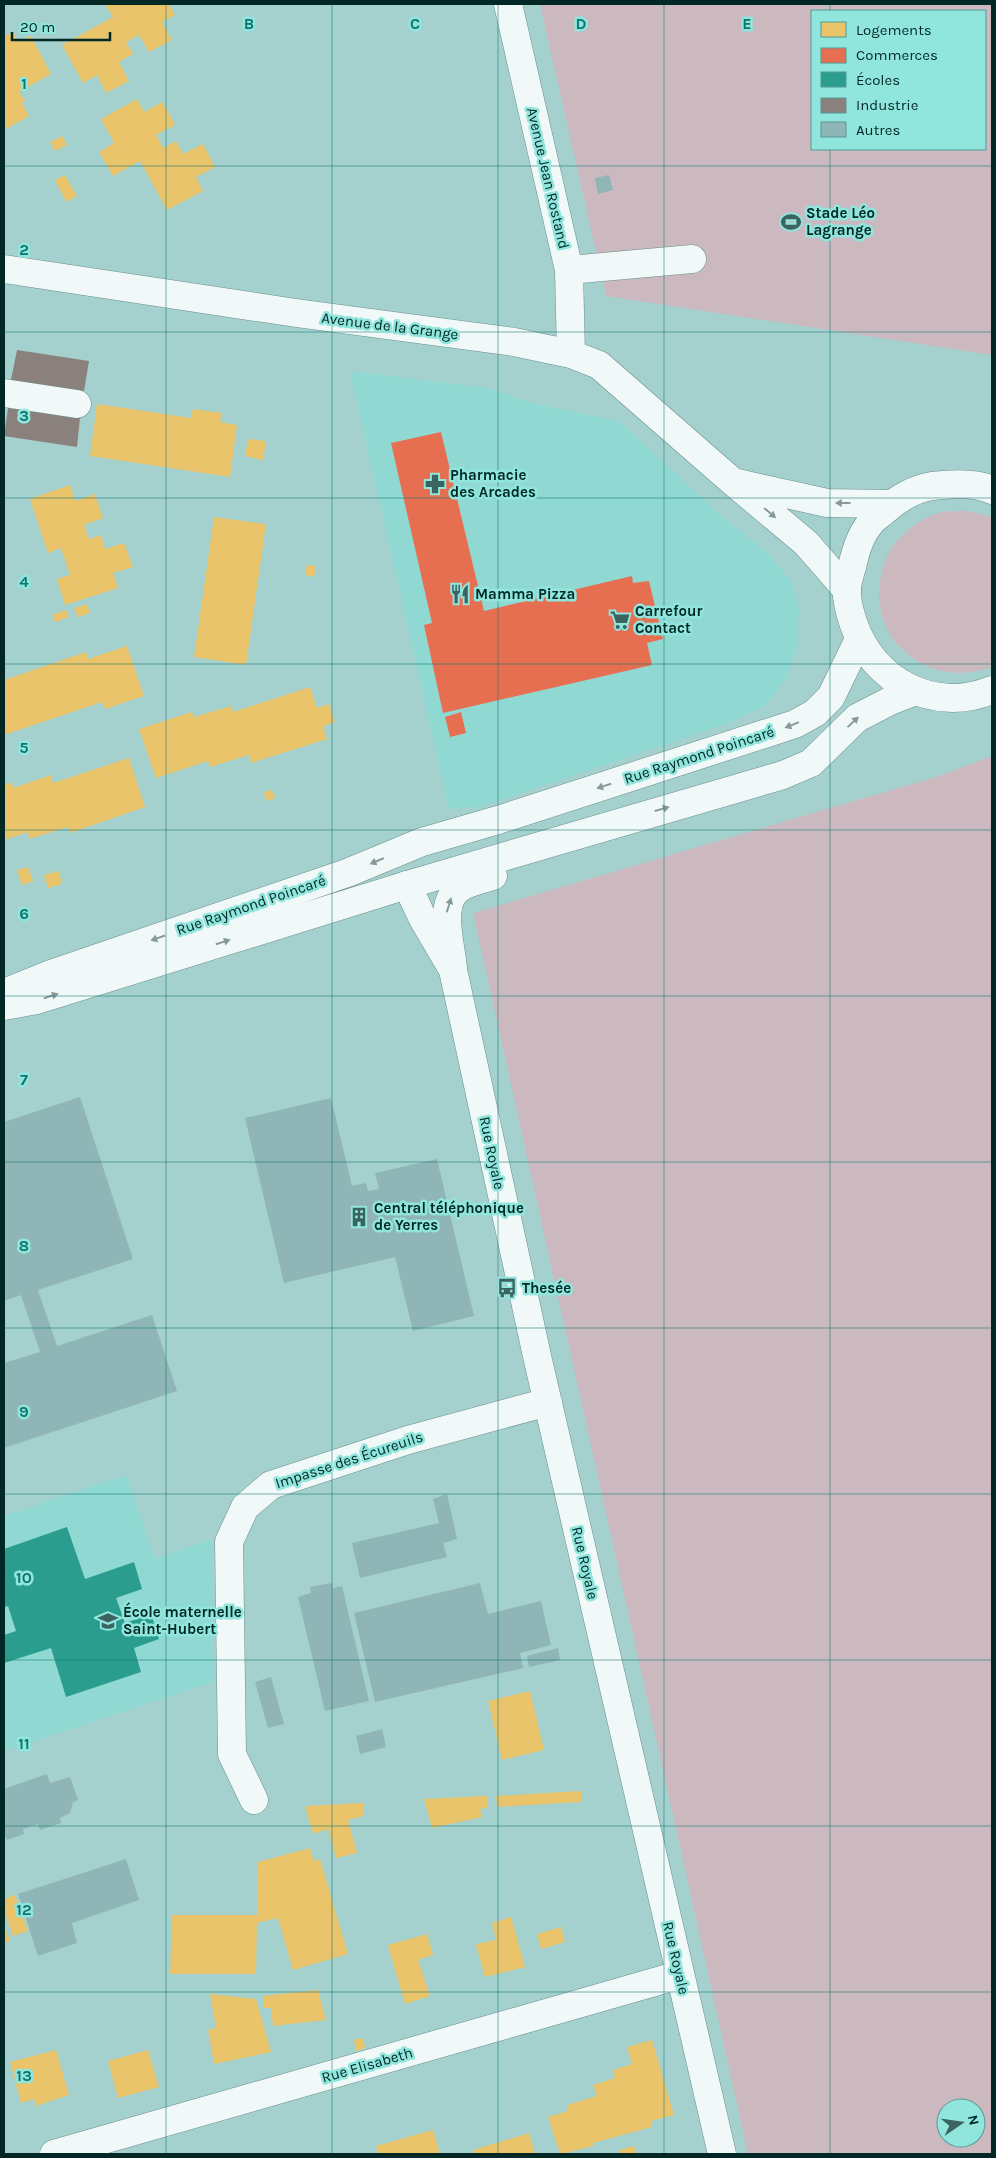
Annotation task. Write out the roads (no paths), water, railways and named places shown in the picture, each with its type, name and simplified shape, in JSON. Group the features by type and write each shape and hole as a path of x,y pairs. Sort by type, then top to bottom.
{"street":[{"name":"Avenue Jean Rostand","path":"508,4 569,270 571,354"},
{"path":"569,270 692,259"},
{"name":"Avenue de la Grange","path":"4,269 296,313 514,342 571,354 599,365 733,482 806,542 847,590"},
{"path":"4,393 77,404"},
{"name":"Avenue de la Grange","path":"733,482 827,503 892,504"},
{"path":"991,483 953,483 920,488 892,504 868,525 854,553 847,590 851,615 859,639 874,662 892,679 916,691 944,698 978,696 992,690"},
{"name":"Rue Raymond Poincaré","path":"4,993 51,974 347,873 422,842 498,820 795,724 814,713 832,697 859,639"},
{"name":"Rue Raymond Poincaré","path":"4,1006 37,1000 407,885 783,775 812,763 857,718 890,701 916,691"},
{"name":"Rue Raymond Poincaré","path":"407,885 412,872 425,861 473,847 498,820"},
{"name":"Rue Raymond Poincaré","path":"453,970 446,911 452,895 462,886 584,845 615,823"},
{"path":"407,885 423,919 453,970"},
{"name":"Rue Royale","path":"453,970 519,1278 722,2154"},
{"name":"Impasse des Écureuils","path":"254,1800 232,1754 229,1542 244,1507 271,1485 408,1440 548,1402"},
{"name":"Rue Elisabeth","path":"54,2154 680,1975"}],"place":[{"name":"Stade Léo Lagrange","path":"791,222"},
{"name":"Pharmacie des Arcades","path":"435,484"},
{"name":"Mamma Pizza","path":"460,594"},
{"name":"Carrefour Contact","path":"620,620"},
{"name":"Central téléphonique de Yerres","path":"359,1217"},
{"name":"Thesée","path":"507,1288"},
{"name":"École maternelle Saint-Hubert","path":"108,1621"}]}
